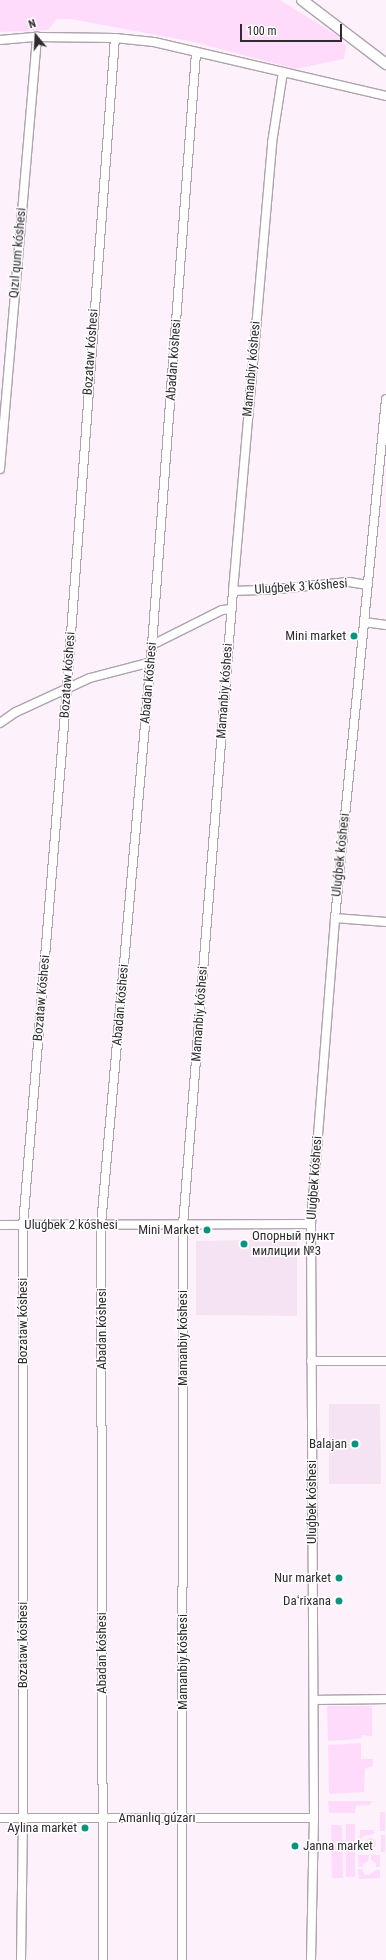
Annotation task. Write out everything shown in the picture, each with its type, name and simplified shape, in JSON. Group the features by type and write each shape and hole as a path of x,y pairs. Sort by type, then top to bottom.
{"main road":[{"path":"296,0 311,8"},
{"path":"302,0 386,64"}],"street":[{"path":"0,40 37,37 115,38 154,42 386,96"},
{"name":"Qızıl qum kóshesi","path":"0,469 37,37"},
{"name":"Bozataw kóshesi","path":"21,1960 23,1818 23,1226 67,688 115,38"},
{"name":"Abadan kóshesi","path":"103,1960 101,1225 151,662 196,53"},
{"name":"Mamanbiy kóshesi","path":"182,1960 183,1225 233,591 272,143 283,72"},
{"name":"Uluǵbek kóshesi","path":"311,1960 314,1818 314,1700 311,1224 335,918 386,399"},
{"name":"Uluǵbek 3 kóshesi","path":"233,591 266,590 349,582 368,585"},
{"path":"152,645 222,610 232,609"},
{"path":"364,622 386,625"},
{"path":"0,723 16,712 90,678 151,662"},
{"path":"335,918 386,922"},
{"name":"Uluǵbek 2 kóshesi","path":"0,1226 311,1224"},
{"path":"311,1361 386,1361"},
{"path":"314,1700 386,1699"},
{"name":"Amanlıq gúzarı","path":"0,1818 314,1818"}],"shaded area":[{"path":"0,0 280,0 338,36 346,46 344,59 295,69 194,42 71,19 57,19 48,30 0,32"},
{"path":"297,1239 297,1316 196,1315 196,1241"},
{"name":"Balajan","path":"329,1404 380,1404 381,1484 329,1484"},
{"path":"327,1706 372,1706 372,1736 362,1735 361,1739 328,1741"},
{"path":"361,1743 361,1759 373,1759 373,1766 365,1769 364,1792 329,1794 328,1745"},
{"path":"328,1801 372,1801 370,1805 356,1806 355,1813 329,1813"},
{"path":"380,1812 385,1812 385,1831 380,1831"},
{"path":"346,1824 355,1824 355,1845 346,1845"},
{"path":"331,1825 342,1825 343,1878 332,1878"},
{"path":"360,1830 374,1830 374,1834 363,1836 359,1844"},
{"path":"381,1835 385,1835 385,1852 381,1852"},
{"path":"370,1837 374,1839 376,1843 374,1847 370,1849 366,1847 364,1843 366,1839"},
{"path":"346,1848 355,1848 355,1877 346,1877"},
{"path":"358,1855 369,1855 368,1861 363,1864 363,1867 359,1867"},
{"path":"371,1855 380,1855 380,1867 376,1867 376,1863 371,1860"},
{"path":"358,1869 362,1869 365,1875 369,1875 376,1870 380,1870 380,1878 359,1879"}],"place":[{"name":"Mini market","path":"354,636"},
{"name":"Mini Market","path":"207,1230"},
{"name":"Опорный пункт милиции №3","path":"244,1244"},
{"name":"Balajan","path":"355,1444"},
{"name":"Nur market","path":"339,1578"},
{"name":"Daʻrixana","path":"339,1601"},
{"name":"Aylina market","path":"85,1828"},
{"name":"Janna market","path":"295,1846"}]}
